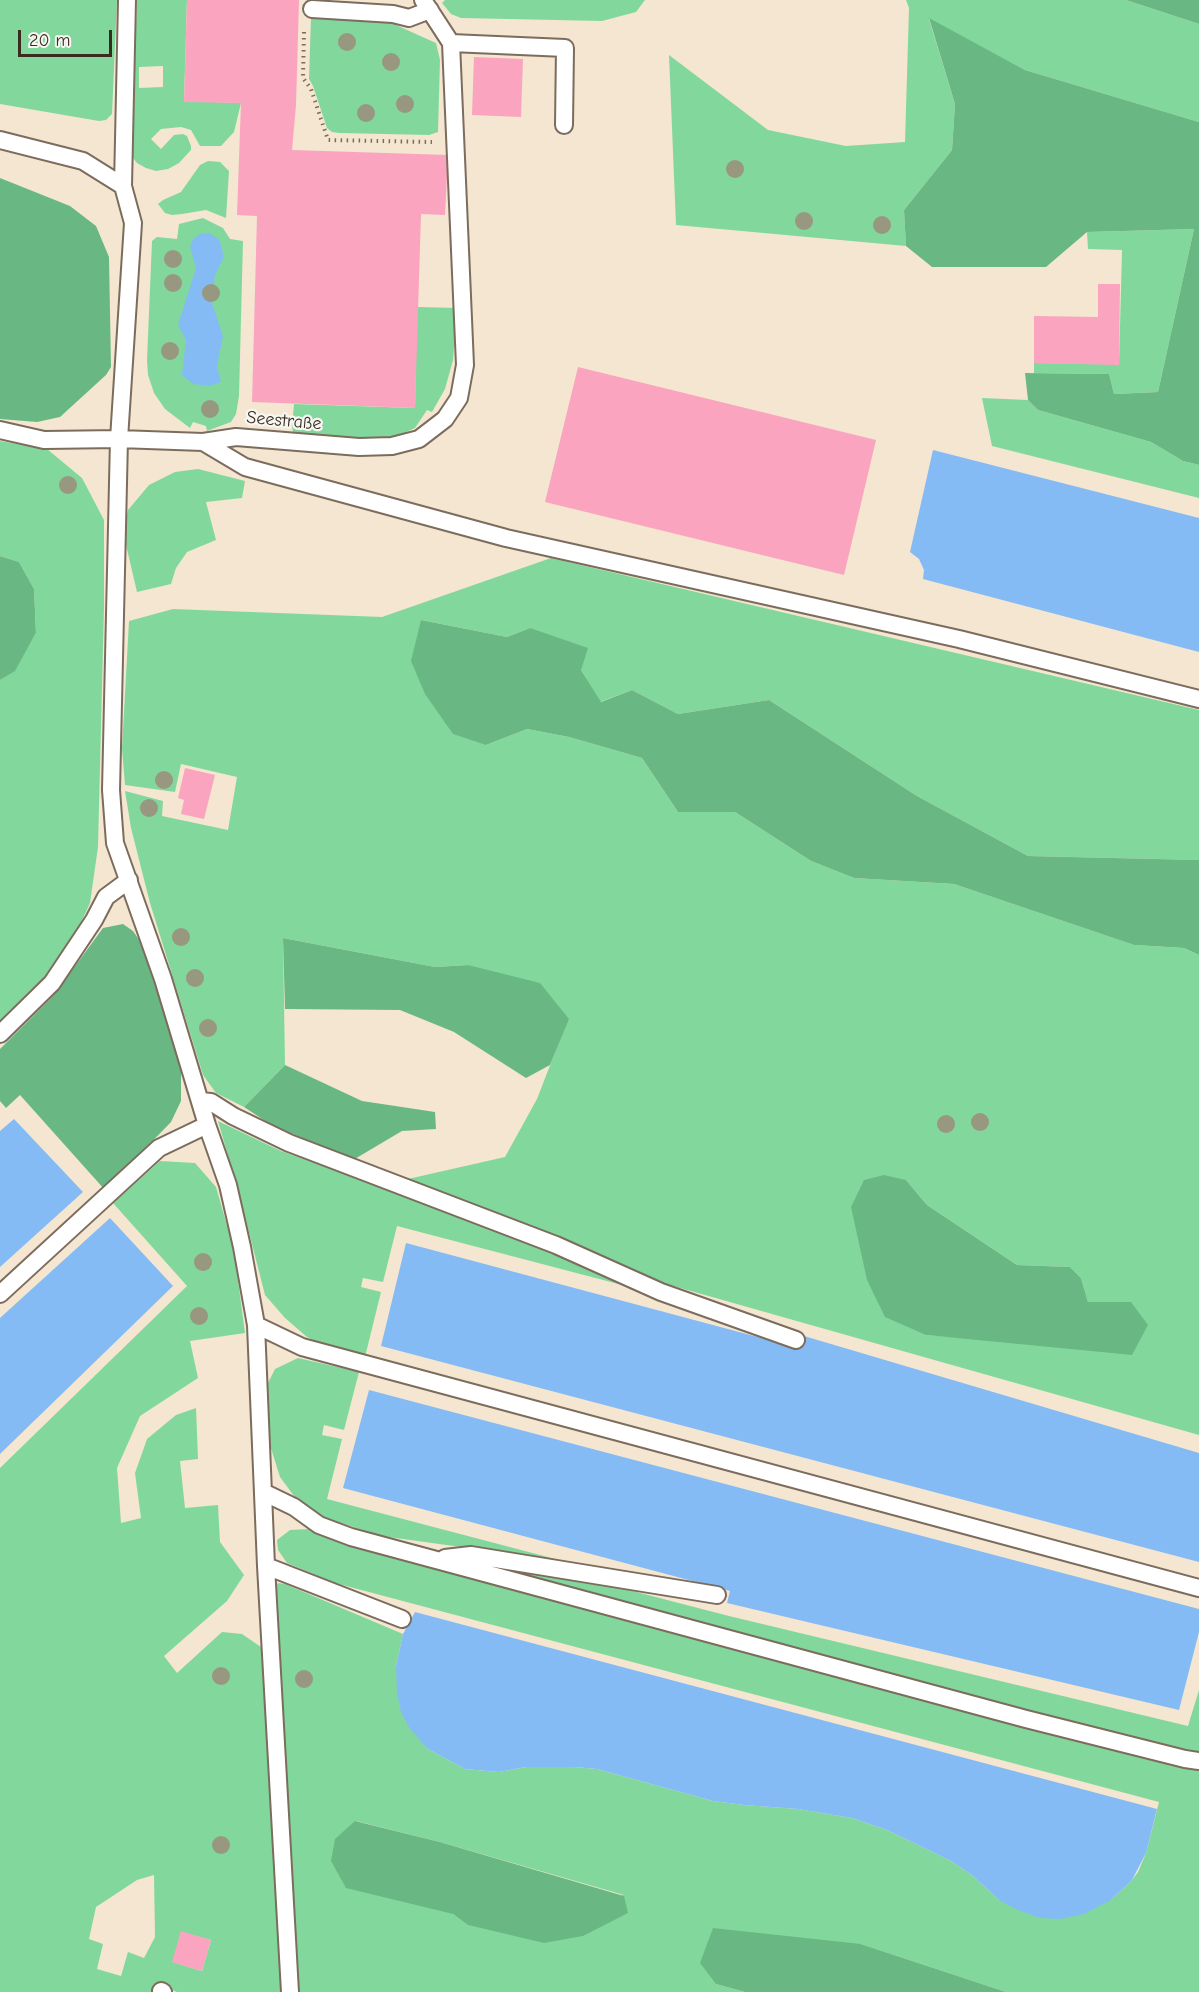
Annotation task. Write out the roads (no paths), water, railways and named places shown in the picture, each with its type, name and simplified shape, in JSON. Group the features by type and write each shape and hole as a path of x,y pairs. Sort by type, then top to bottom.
{"lane":[{"path":"127,0 123,186 133,223 118,439 111,790 116,843 163,979 207,1125 228,1185 256,1326 290,1992"},
{"path":"312,9 393,14 410,18 426,5 451,43 565,48 564,125"},
{"name":"Seestraße","path":"0,430 44,440 118,439 203,442 236,437 359,447 392,446 419,439 445,419 459,398 465,365 451,43"},
{"path":"0,140 83,161 123,186"},
{"path":"203,442 245,467 506,538 959,639 1199,699"},
{"path":"0,1034 52,983 94,920 106,897 129,880"},
{"path":"200,1101 211,1102 233,1116 290,1143 556,1245 661,1292 796,1340"},
{"path":"0,1294 159,1148 207,1125"},
{"path":"256,1326 302,1347 1199,1588"},
{"path":"263,1492 294,1507 319,1525 351,1537 1026,1719 1185,1760 1199,1761"},
{"path":"435,1559 471,1555 717,1595"},
{"path":"267,1566 402,1619"}],"water":[{"path":"210,233 220,241 224,257 215,275 212,303 223,336 217,366 221,382 210,386 193,384 182,375 186,340 178,325 196,268 190,247 193,239 200,234"},
{"path":"933,450 1199,518 1199,652 923,579 924,570 919,559 910,552"},
{"path":"14,1119 83,1192 0,1267 0,1131"},
{"path":"110,1218 173,1286 0,1454 0,1318"},
{"path":"406,1243 799,1348 804,1336 1199,1453 1199,1562 381,1346"},
{"path":"369,1390 1199,1609 1199,1632 1179,1710 727,1603 730,1591 343,1488"},
{"path":"415,1612 1157,1809 1146,1853 1132,1880 1111,1900 1084,1914 1060,1919 1040,1918 999,1900 972,1875 951,1861 887,1830 852,1818 798,1809 713,1801 597,1769 526,1767 499,1772 465,1769 428,1749 410,1729 401,1712 397,1693 396,1666 403,1634"}]}
